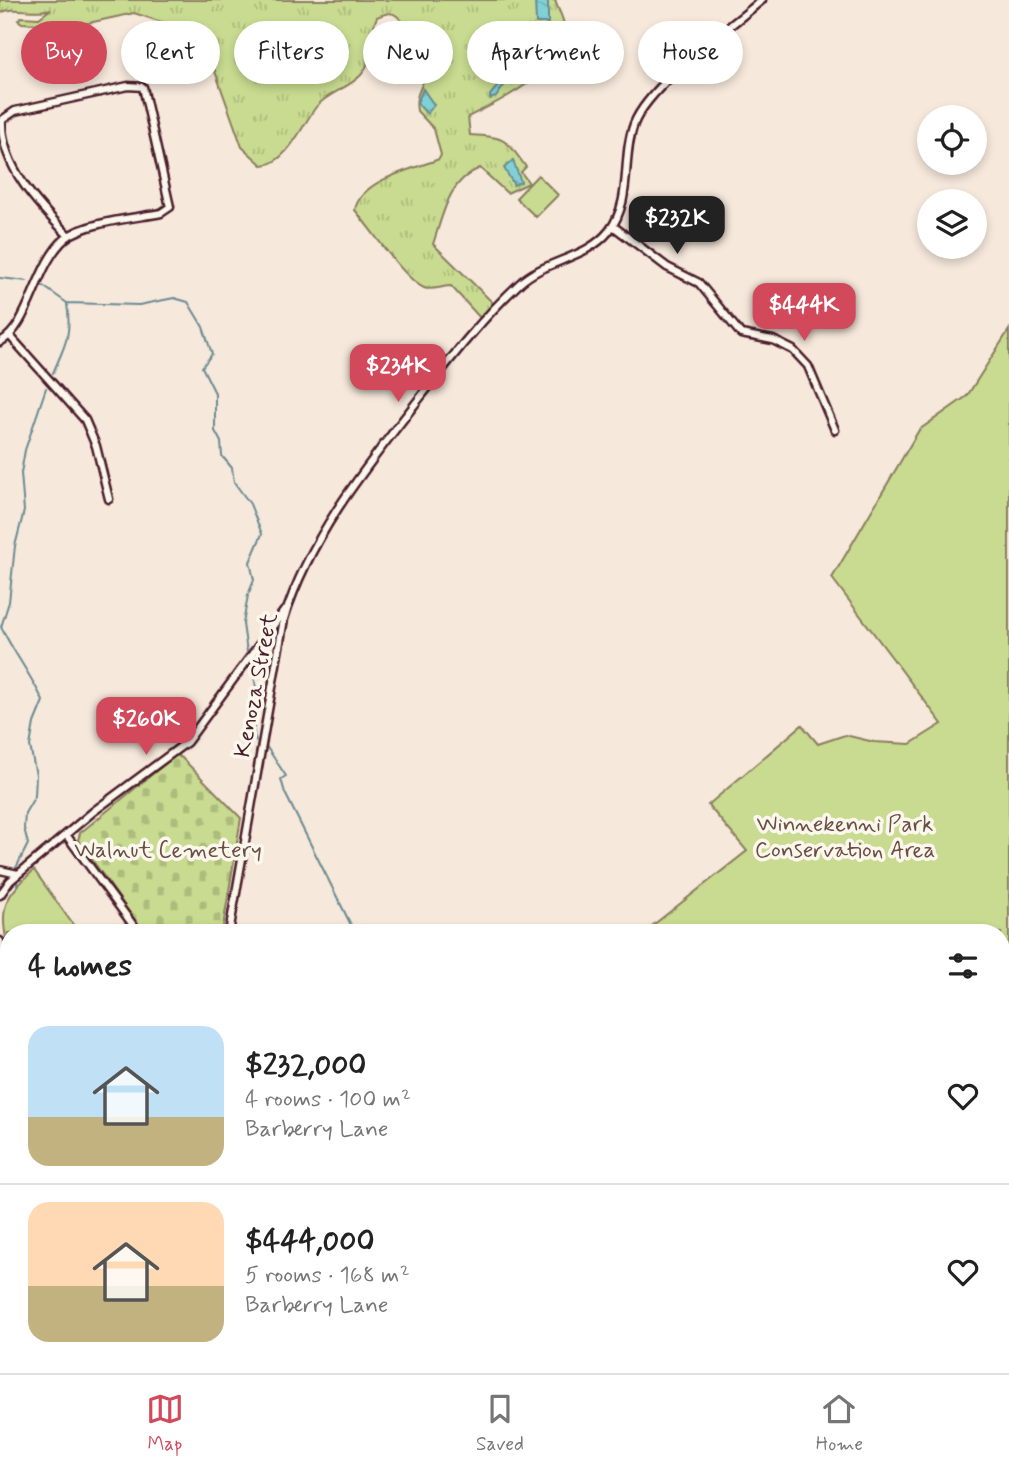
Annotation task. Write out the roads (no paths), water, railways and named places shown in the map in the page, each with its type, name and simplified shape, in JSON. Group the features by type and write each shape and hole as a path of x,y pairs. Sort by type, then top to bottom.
{"street":[{"path":"762,0 662,86 640,110 630,137 622,205 613,226 667,267 699,283 741,334 773,340 793,350 808,366 835,430"},
{"path":"0,342 10,336 41,272 69,236 83,229 161,214 170,207 143,87 128,86 15,111 2,120 2,141 17,181 69,236"},
{"name":"Kenoza Street","path":"230,924 255,774 288,607 302,572 344,498 470,337 521,282 594,244 613,226"},
{"path":"10,336 85,420 96,446 109,499"},
{"path":"0,895 20,873 94,811 193,736 288,607"},
{"path":"67,836 132,924"},
{"path":"0,870 20,873"}],"water":[{"path":"535,0 548,0 548,21 536,21"},
{"path":"499,84 505,84 496,97 490,99 490,95"},
{"path":"423,89 434,105 427,114 417,103"},
{"path":"513,160 521,182 514,185 504,168"}],"waterway":[{"path":"0,278 27,281"},
{"path":"43,286 67,303 139,305 174,298 188,302 203,327 212,354 202,367 215,393 215,431 221,442 222,456 232,468 234,482 250,504 262,534 250,562 254,580 248,595 243,624 247,652"},
{"path":"53,373 68,332 67,304"},
{"path":"16,868 28,844 24,828 25,813 35,796 36,775 30,746 34,723 43,701 1,627 9,602 15,546 24,511 21,473 25,450 46,388"},
{"path":"253,663 258,702 254,726 256,741"},
{"path":"266,746 286,776 281,779 285,793 350,924"},
{"path":"17,881 17,887"}],"park label":[{"name":"Winnekenni Park Conservation Area","path":"845,836"},
{"name":"Walnut Cemetery","path":"168,849"}]}
